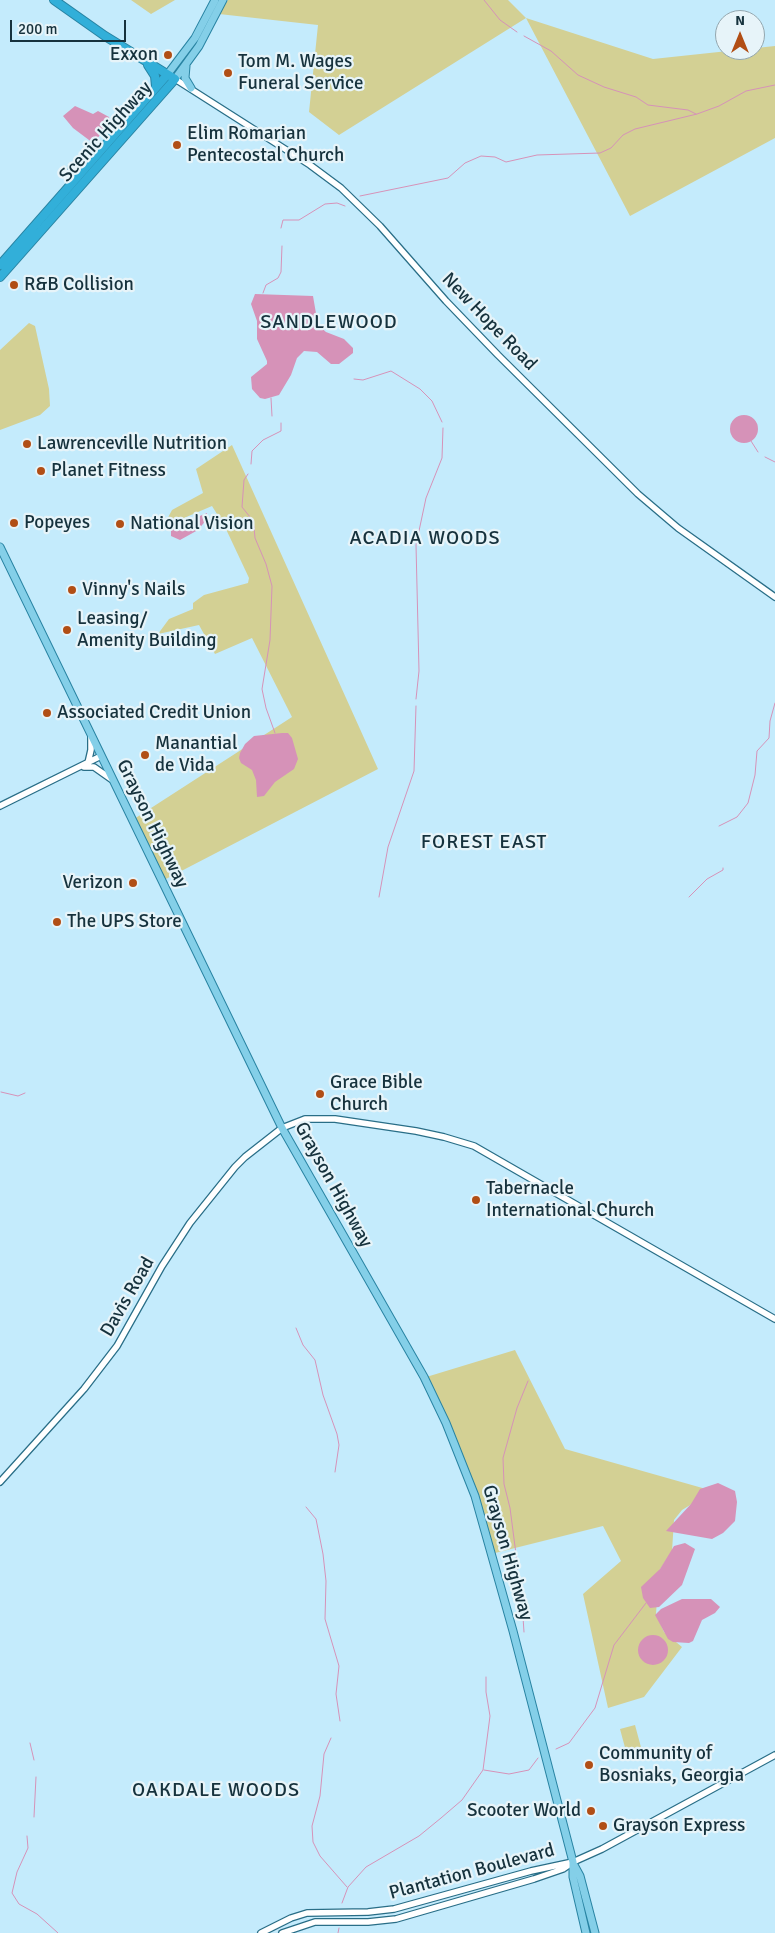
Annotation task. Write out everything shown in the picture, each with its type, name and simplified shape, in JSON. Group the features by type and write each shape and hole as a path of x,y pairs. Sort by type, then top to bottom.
{"highway":[{"path":"54,0 171,77"},
{"path":"147,63 155,76 156,86"},
{"name":"Scenic Highway","path":"0,265 75,180 72,168 79,169 89,164 156,86 171,77"},
{"name":"Scenic Highway","path":"0,277 171,77"}],"main road":[{"name":"Scenic Highway","path":"171,77 215,0"},
{"name":"Scenic Highway","path":"171,77 186,65 210,29 223,0"},
{"path":"186,65 185,78 191,88"},
{"name":"Grayson Highway","path":"0,547 282,1128 424,1377 446,1423 475,1496 513,1631 573,1862 580,1876 595,1933"},
{"name":"Grayson Highway","path":"573,1862 573,1877 586,1933"}],"street":[{"name":"New Hope Road","path":"171,77 310,165 345,192 380,226 446,301 638,494 684,533 775,597"},
{"path":"88,763 91,750 91,735"},
{"path":"0,806 101,756"},
{"path":"78,768 94,767 113,780"},
{"name":"Davis Road","path":"0,1482 84,1388 117,1346 162,1266 190,1223 245,1157 282,1128 305,1120 329,1118 432,1134 464,1142 496,1158 775,1319"},
{"path":"573,1862 596,1852 775,1755"},
{"name":"Plantation Boulevard","path":"261,1933 291,1918 307,1913 368,1912 394,1909 531,1870 573,1862"},
{"name":"Plantation Boulevard","path":"282,1933 315,1922 368,1922 396,1919 563,1870 573,1862"}],"shaded area":[{"path":"131,0 175,0 151,14"},
{"path":"228,0 508,0 526,18 339,135 309,112 318,25 219,14"},
{"path":"526,18 653,59 715,52 715,60 765,60 765,47 775,46 775,138 630,216"},
{"path":"75,106 93,114 98,111 109,117 110,124 93,143 73,128 63,116"},
{"path":"255,294 313,296 318,325 326,332 344,339 353,348 353,353 339,364 331,364 317,352 304,351 297,358 291,375 279,395 265,399 260,398 252,389 251,377 267,364 267,361 257,339 257,321 251,304"},
{"path":"29,323 35,326 49,389 50,406 40,415 0,430 0,350"},
{"path":"744,415 754,419 758,429 754,439 744,443 734,439 730,429 734,419"},
{"path":"232,445 378,769 162,881 134,819 292,717 252,638 215,654 199,625 158,634 169,619 193,609 193,603 204,595 248,583 249,578 225,527 212,506 163,527 172,510 203,493 196,469"},
{"path":"207,513 207,519 198,530 180,540 171,536 171,530 176,526"},
{"path":"288,733 292,738 298,759 294,769 275,782 264,796 257,797 256,780 252,770 241,763 240,753 245,744 254,736"},
{"path":"515,1350 565,1449 713,1491 682,1510 674,1520 672,1551 659,1571 656,1614 664,1632 682,1647 644,1697 608,1708 583,1594 621,1561 603,1526 495,1553 445,1415 423,1378"},
{"path":"718,1483 735,1491 737,1502 735,1521 723,1533 712,1539 666,1531 691,1504 700,1489"},
{"path":"685,1543 695,1549 682,1585 659,1607 650,1608 643,1598 641,1587 660,1569 674,1546"},
{"path":"682,1599 711,1599 720,1607 715,1613 702,1620 693,1641 689,1643 673,1642 668,1639 655,1615 661,1609"},
{"path":"653,1635 664,1639 668,1650 664,1661 653,1665 642,1661 638,1650 642,1639"},
{"path":"635,1725 642,1751 627,1755 620,1729"}],"waterway":[{"path":"484,0 500,20 517,32"},
{"path":"524,36 551,51 578,75 604,87 636,97 648,105 688,110 696,114"},
{"path":"360,196 448,178 465,163 481,156 495,157 506,162 537,155 600,153 611,148 623,135 635,129 697,114 719,106 746,91 775,85"},
{"path":"281,228 283,220 299,220 325,204 337,203 345,206"},
{"path":"263,293 266,285 278,278 281,272 282,246"},
{"path":"354,379 363,380 391,371 420,389 432,401 442,422"},
{"path":"271,398 272,416"},
{"path":"251,464 252,451 263,440 281,431 281,423"},
{"path":"416,699 419,671 416,545 426,498 442,458 443,428"},
{"path":"751,441 758,452"},
{"path":"765,457 775,462"},
{"path":"248,474 244,480 242,507 250,517 254,527 255,538 266,564 272,586 270,640 262,689 266,708 275,733"},
{"path":"719,826 737,817 748,803 755,775 757,751 769,738 770,721 775,703"},
{"path":"379,897 388,847 414,771 416,706"},
{"path":"689,897 707,879 723,870 723,868"},
{"path":"1,1092 18,1096 25,1093"},
{"path":"296,1328 303,1345 315,1360 323,1395 337,1434 339,1445 335,1472"},
{"path":"519,1596 510,1508 504,1484 503,1458 517,1408 528,1381"},
{"path":"306,1507 316,1519 323,1554 326,1581 325,1619 339,1666 336,1694 340,1721"},
{"path":"522,1602 524,1632"},
{"path":"556,1749 569,1743 595,1708 614,1645 646,1603"},
{"path":"342,1903 348,1887 366,1867 419,1836 441,1818 462,1800 483,1770 490,1716 486,1692 486,1677"},
{"path":"331,1738 324,1754 320,1796 312,1826 313,1842 320,1856 347,1887"},
{"path":"30,1743 34,1760"},
{"path":"484,1770 509,1774 529,1770 538,1758"},
{"path":"34,1817 36,1777"},
{"path":"27,1836 28,1848 17,1872 12,1893 19,1904 37,1914 58,1933"},
{"path":"338,1933 339,1928"}],"place":[{"name":"Exxon","path":"168,55"},
{"name":"Tom M. Wages Funeral Service","path":"228,73"},
{"name":"Elim Romarian Pentecostal Church","path":"177,145"},
{"name":"R&B Collision","path":"14,285"},
{"name":"Lawrenceville Nutrition","path":"27,444"},
{"name":"Planet Fitness","path":"41,471"},
{"name":"Popeyes","path":"14,523"},
{"name":"National Vision","path":"120,524"},
{"name":"Vinny's Nails","path":"72,590"},
{"name":"Leasing/ Amenity Building","path":"67,630"},
{"name":"Associated Credit Union","path":"47,713"},
{"name":"Manantial de Vida","path":"145,755"},
{"name":"Verizon","path":"133,883"},
{"name":"The UPS Store","path":"57,922"},
{"name":"Grace Bible Church","path":"320,1094"},
{"name":"Tabernacle International Church","path":"476,1200"},
{"name":"Community of Bosniaks, Georgia","path":"589,1765"},
{"name":"Scooter World","path":"591,1811"},
{"name":"Grayson Express","path":"603,1826"}],"district":[{"name":"SANDLEWOOD","path":"329,323"},
{"name":"ACADIA WOODS","path":"425,539"},
{"name":"FOREST EAST","path":"484,843"},
{"name":"OAKDALE WOODS","path":"216,1791"}]}
